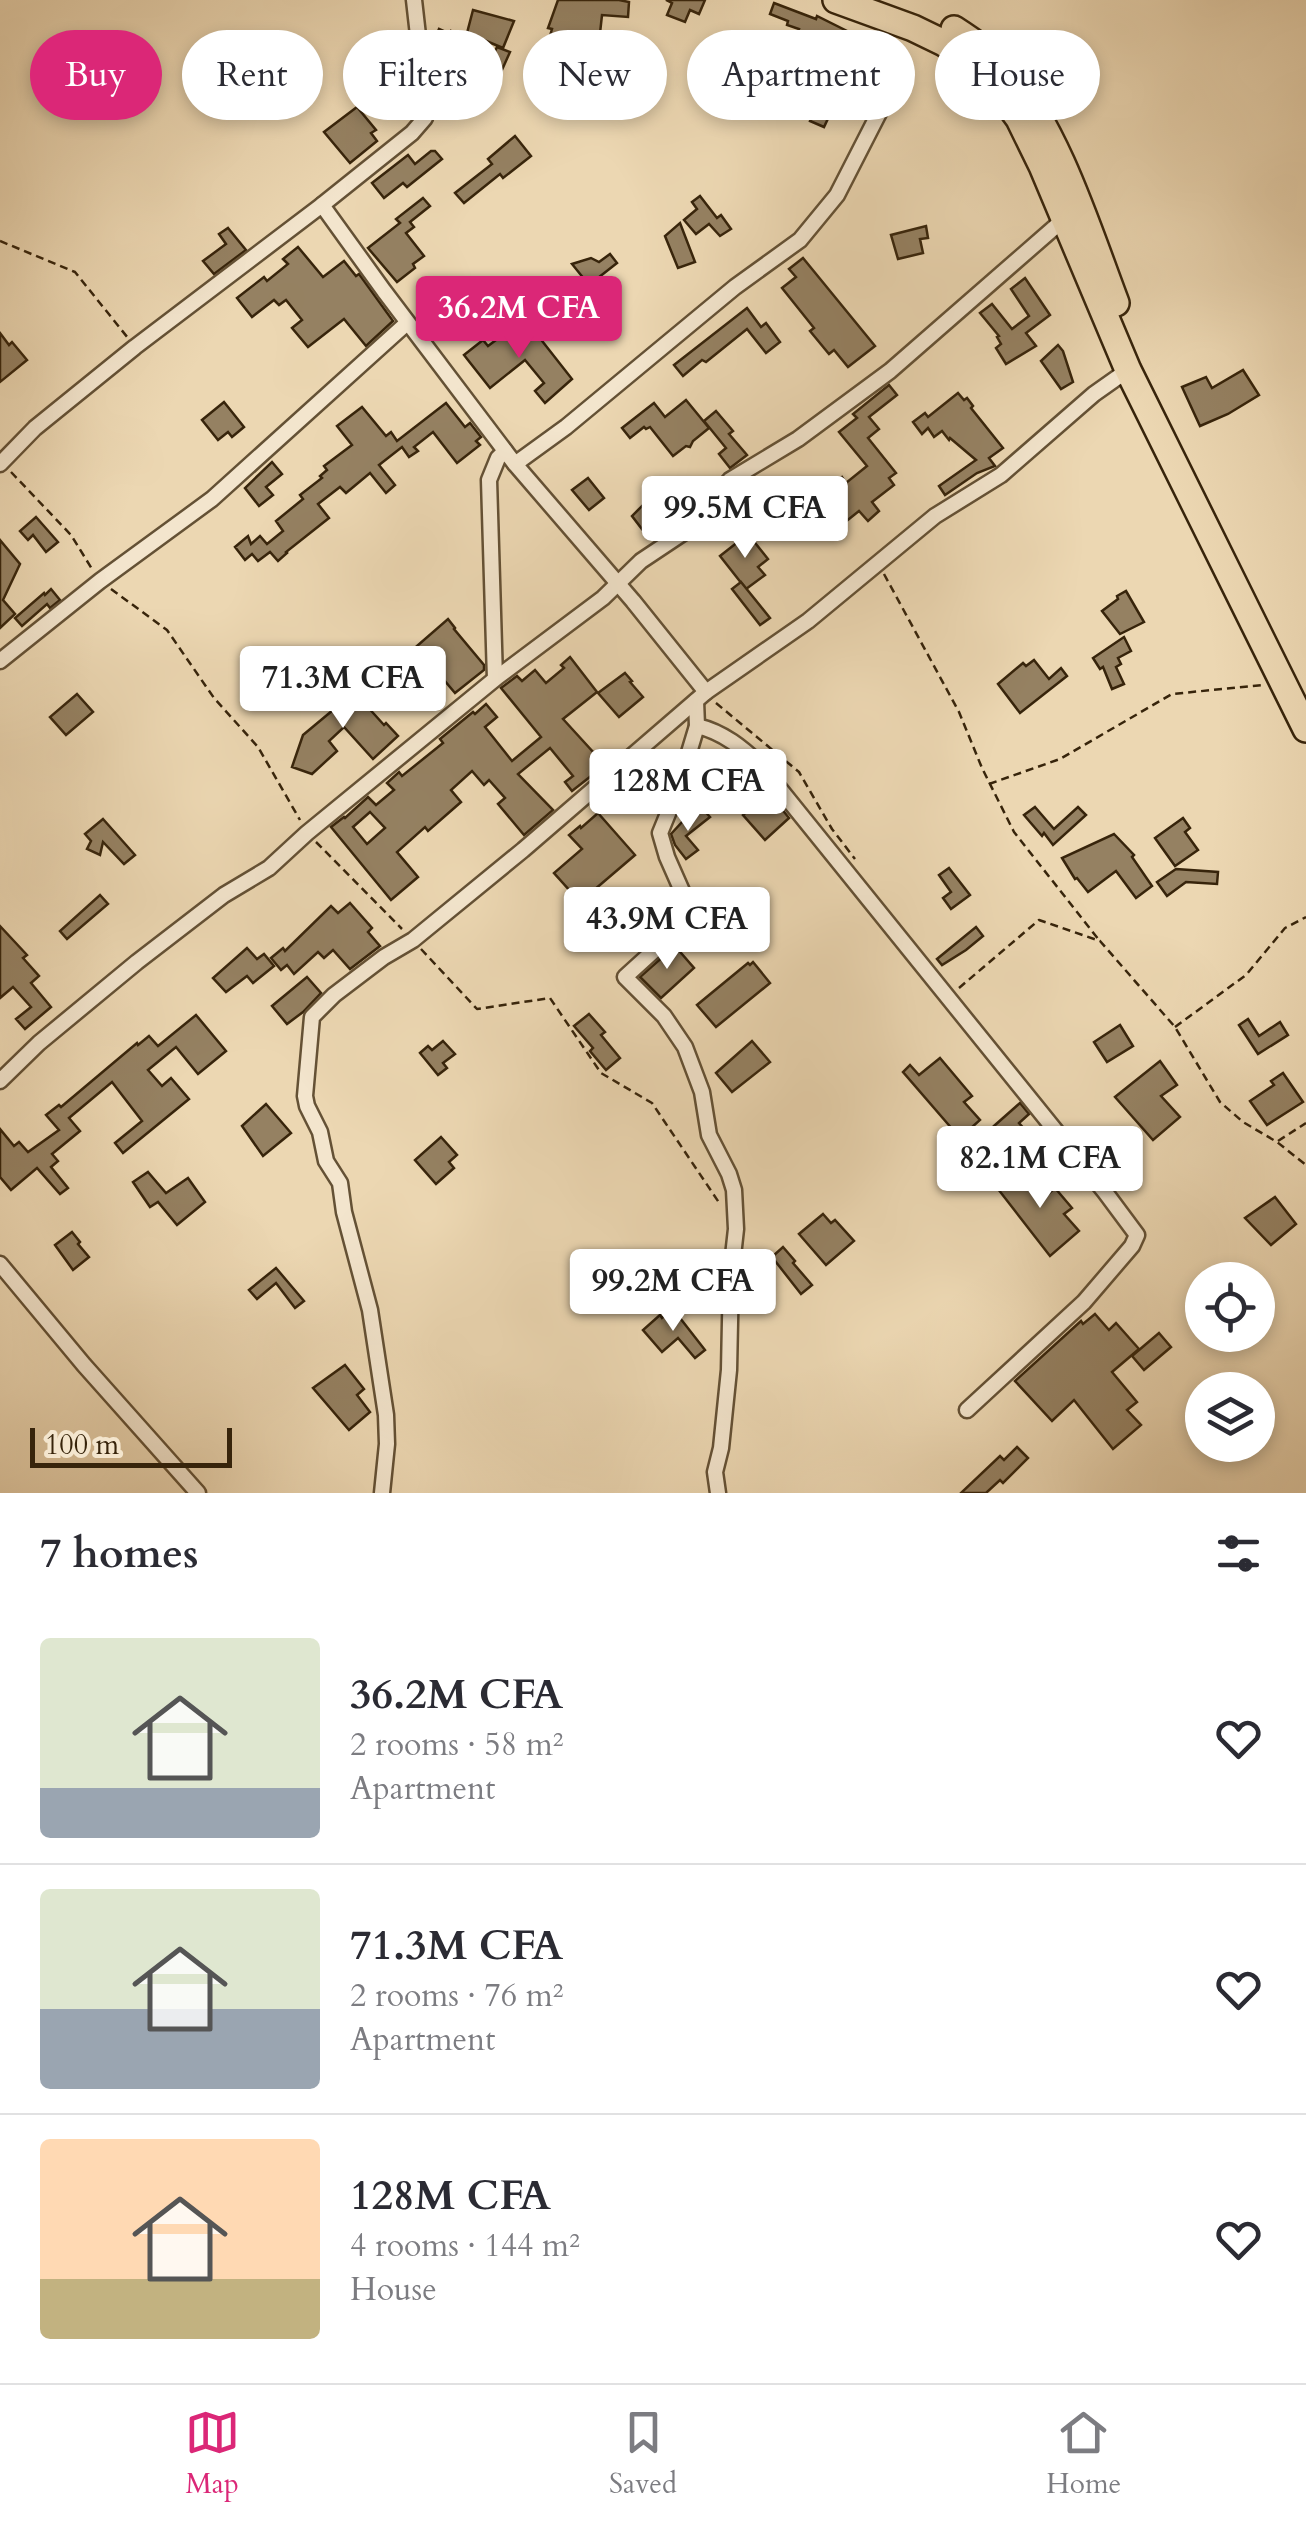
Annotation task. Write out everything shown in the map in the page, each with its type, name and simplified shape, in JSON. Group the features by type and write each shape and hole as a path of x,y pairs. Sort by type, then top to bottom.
{"highway":[{"path":"836,0 944,42 992,82 1019,119 1128,370 1306,730"},
{"path":"886,0 953,28 984,48 1036,111 1080,208 1178,467"}],"street":[{"path":"5,467 36,428 135,346 412,134 425,118 414,0"},
{"path":"515,464 800,240 837,196 875,120"},
{"path":"322,205 515,464 617,584 701,696 697,726 660,833 682,891 681,926 625,978 664,1016 685,1047 702,1092 709,1135 734,1190 736,1230 729,1370 716,1472 718,1493"},
{"path":"0,1080 137,962 224,895 269,868 496,679 603,598 642,561 683,533 730,480 798,440 874,384 1063,220"},
{"path":"0,661 100,581 212,500 407,322"},
{"path":"382,1493 386,1414 370,1310 340,1183 326,1161 320,1132 307,1106 306,1067 314,1013 365,970 413,940 523,850 701,696 808,621 935,516 1001,475 1094,394 1128,370"},
{"path":"496,679 489,480 505,451"},
{"path":"697,726 724,736 762,767 1137,1235 1084,1302 967,1410"},
{"path":"0,1264 198,1493"}],"path":[{"path":"0,241 75,272 135,346"},
{"path":"5,467 71,536 100,581 166,630 214,698 258,747 307,833 477,1009 550,998 602,1072 652,1102 736,1230"},
{"path":"878,562 959,712 1014,832 1100,941 1176,1027 1220,1102 1306,1166"},
{"path":"989,784 1060,759 1172,694 1284,683"},
{"path":"701,696 799,772 854,858"},
{"path":"1176,1027 1246,975 1285,928 1306,917"},
{"path":"956,990 1040,920 1100,941"},
{"path":"1277,1142 1306,1123"}],"building":[{"path":"558,0 629,2 628,17 602,15 600,30 548,28"},
{"path":"666,0 705,0 699,14 690,10 685,22 667,15 672,3"},
{"path":"774,3 816,19 817,16 845,30 799,30 770,14"},
{"path":"473,10 514,21 503,48 503,30 468,30"},
{"path":"503,49 510,52 503,68"},
{"path":"343,118 368,120 376,130 371,133 377,141 350,163 324,132"},
{"path":"810,120 827,120 824,127"},
{"path":"515,136 531,156 503,178 500,174 464,203 455,193 492,164 488,159"},
{"path":"431,151 442,159 407,187 403,183 384,198 372,183 408,155 415,164"},
{"path":"700,196 731,229 720,236 709,224 696,234 684,220 697,209 692,202"},
{"path":"423,198 430,206 410,222 414,227 406,233 424,256 397,282 368,248 400,223 396,219"},
{"path":"680,223 695,262 678,268 665,236"},
{"path":"926,226 928,238 920,239 923,253 898,259 891,235"},
{"path":"228,228 246,250 214,274 203,261 226,244 219,234"},
{"path":"298,247 323,277 344,261 356,276 359,274 393,321 366,346 344,319 308,347 292,328 302,320 286,300 279,305 274,300 252,317 237,298 288,264 283,259"},
{"path":"610,254 617,263 589,285 572,264 591,258 599,262"},
{"path":"803,258 875,346 848,367 834,350 829,354 782,288 796,277 789,269"},
{"path":"1025,278 1050,315 1026,333 1036,346 1006,364 996,348 1001,344 999,336 980,313 992,304 1012,329 1029,316 1011,289"},
{"path":"747,308 761,327 766,323 780,342 766,353 747,329 683,376 674,365"},
{"path":"528,323 572,379 545,403 535,391 544,383 525,360 490,388 464,355 483,340 488,346 504,334 508,339"},
{"path":"0,333 27,360 0,382"},
{"path":"1058,345 1073,382 1061,389 1041,361"},
{"path":"1243,370 1259,395 1200,426 1182,387 1206,377 1212,388"},
{"path":"889,385 897,395 869,417 879,429 868,438 896,473 889,478 894,485 872,502 879,511 868,521 859,511 844,523 816,503 842,477 846,483 867,466 839,432 857,418 853,414"},
{"path":"958,393 964,400 967,398 1003,448 989,458 995,466 945,495 939,486 976,460 942,431 934,437 928,428 922,434 913,422 925,413 928,417"},
{"path":"686,400 709,428 690,447 673,456 650,427 630,438 622,428 654,403 665,417"},
{"path":"224,402 244,427 232,437 228,432 218,440 202,420"},
{"path":"446,403 465,427 470,423 481,437 476,441 480,445 457,463 433,432 414,447 418,451 409,457 402,447 379,465 395,485 386,493 370,473 346,493 340,487 318,504 329,518 278,561 270,552 258,561 252,554 245,560 235,547 248,536 251,544 260,536 267,544 283,531 276,521 322,478 327,470 324,466 352,445 337,426 362,407 386,436 391,432 397,441"},
{"path":"716,411 747,455 730,468 719,454 726,448 704,421"},
{"path":"272,462 282,474 266,487 273,495 259,506 245,488"},
{"path":"588,478 604,498 589,510 572,490"},
{"path":"672,498 684,513 648,537 632,516 644,504 652,514"},
{"path":"36,517 58,542 46,552 33,535 28,540 20,531"},
{"path":"748,534 768,559 758,567 765,575 746,589 720,556"},
{"path":"0,540 20,564 3,600 15,614 0,628"},
{"path":"741,582 770,618 760,625 732,589"},
{"path":"51,589 60,600 50,608 47,604 22,626 15,618"},
{"path":"1126,591 1144,622 1120,634 1102,611"},
{"path":"448,619 484,665 484,670 455,693 423,655 400,674 394,666"},
{"path":"1124,637 1131,651 1118,658 1121,664 1116,667 1124,684 1112,689 1103,667 1100,669 1093,658"},
{"path":"570,657 597,692 563,719 605,765 572,791 565,782 573,776 550,748 518,774 553,810 524,835 498,804 505,798 489,780 484,785 472,771 451,790 461,802 397,852 418,877 391,900 331,827 368,797 376,805 394,790 387,783 399,772 402,776 443,743 440,739 486,704 497,717 485,727 512,761 541,737 501,688 517,676 522,681 535,670 546,683 564,668 561,665","holes":["370,812 385,828 367,844 353,827"]},
{"path":"1034,660 1049,679 1061,668 1067,676 1020,713 998,684 1023,663 1026,666"},
{"path":"625,673 643,697 619,717 598,693"},
{"path":"347,684 398,736 373,759 344,727 329,741 337,751 312,774 292,767 303,735 333,710 324,699"},
{"path":"77,694 93,712 66,735 50,717"},
{"path":"765,788 789,818 765,840 743,815 767,794"},
{"path":"1035,807 1054,829 1078,807 1086,815 1053,845 1024,815"},
{"path":"703,809 710,817 686,836 698,850 686,859 671,834"},
{"path":"598,813 635,855 580,902 554,873 582,849 569,835"},
{"path":"1183,818 1190,828 1185,832 1198,850 1175,866 1155,838"},
{"path":"103,819 135,855 124,864 103,842 100,855 87,849 91,841 85,834"},
{"path":"1114,834 1134,855 1152,886 1136,898 1116,871 1088,892 1062,858"},
{"path":"949,868 970,895 951,909 943,898 951,892 939,875"},
{"path":"1176,869 1218,872 1217,884 1186,882 1167,896 1157,882"},
{"path":"100,895 108,904 67,939 60,931"},
{"path":"350,903 372,928 368,932 380,946 350,969 333,950 324,958 318,952 294,974 287,965 281,970 271,958 283,948 285,951 331,906 338,913"},
{"path":"0,926 27,955 23,958 39,976 31,983 51,1007 25,1029 16,1019 31,1007 13,987 0,998"},
{"path":"976,927 983,936 942,965 937,959"},
{"path":"675,946 694,968 661,998 640,977"},
{"path":"247,948 257,959 264,954 274,966 253,983 247,976 226,992 213,978"},
{"path":"753,962 770,983 716,1027 697,1005"},
{"path":"307,977 321,993 287,1024 272,1006"},
{"path":"589,1014 620,1058 606,1070 574,1026"},
{"path":"196,1015 226,1051 198,1074 176,1047 148,1070 162,1086 171,1078 189,1099 123,1153 115,1143 142,1121 112,1082 69,1118 80,1131 52,1154 58,1161 51,1167 68,1188 60,1194 37,1168 11,1190 0,1177 0,1129 14,1146 19,1142 28,1152 59,1130 46,1115 61,1107 137,1043 149,1036 158,1046"},
{"path":"1248,1019 1259,1036 1280,1022 1288,1035 1258,1054 1239,1025"},
{"path":"1120,1025 1133,1046 1107,1062 1094,1042"},
{"path":"443,1041 455,1054 443,1063 447,1068 438,1075 420,1053"},
{"path":"752,1041 770,1062 732,1092 716,1073"},
{"path":"940,1058 972,1096 964,1102 980,1120 960,1138 903,1072 910,1065 919,1075"},
{"path":"1160,1061 1177,1085 1161,1096 1180,1117 1153,1140 1115,1097"},
{"path":"1283,1073 1303,1102 1267,1125 1250,1101 1274,1085 1271,1081"},
{"path":"1020,1103 1029,1114 1019,1123 1026,1131 1010,1145 994,1126"},
{"path":"266,1104 291,1133 263,1156 242,1126"},
{"path":"441,1137 457,1155 449,1162 454,1168 436,1184 415,1160"},
{"path":"1024,1167 1048,1194 1055,1188 1072,1208 1064,1214 1079,1231 1050,1256 998,1189"},
{"path":"148,1172 166,1193 188,1178 205,1202 177,1225 158,1202 150,1207 133,1182"},
{"path":"1275,1197 1296,1224 1271,1245 1245,1218"},
{"path":"823,1214 831,1223 835,1220 854,1241 826,1265 799,1234"},
{"path":"72,1232 89,1257 73,1270 55,1245"},
{"path":"783,1247 812,1285 801,1294 772,1257"},
{"path":"276,1268 304,1301 295,1308 276,1283 257,1299 249,1290"},
{"path":"673,1309 705,1350 695,1358 678,1338 662,1352 643,1330"},
{"path":"1095,1314 1109,1330 1116,1323 1139,1349 1112,1372 1137,1402 1127,1410 1141,1425 1113,1449 1074,1400 1052,1421 1015,1381 1081,1321 1083,1324"},
{"path":"1159,1333 1171,1347 1144,1370 1132,1356"},
{"path":"345,1365 364,1389 357,1395 370,1412 349,1430 313,1388"},
{"path":"1017,1447 1028,1458 1003,1483 1000,1480 986,1493 961,1493 1000,1456 1004,1460"}]}
